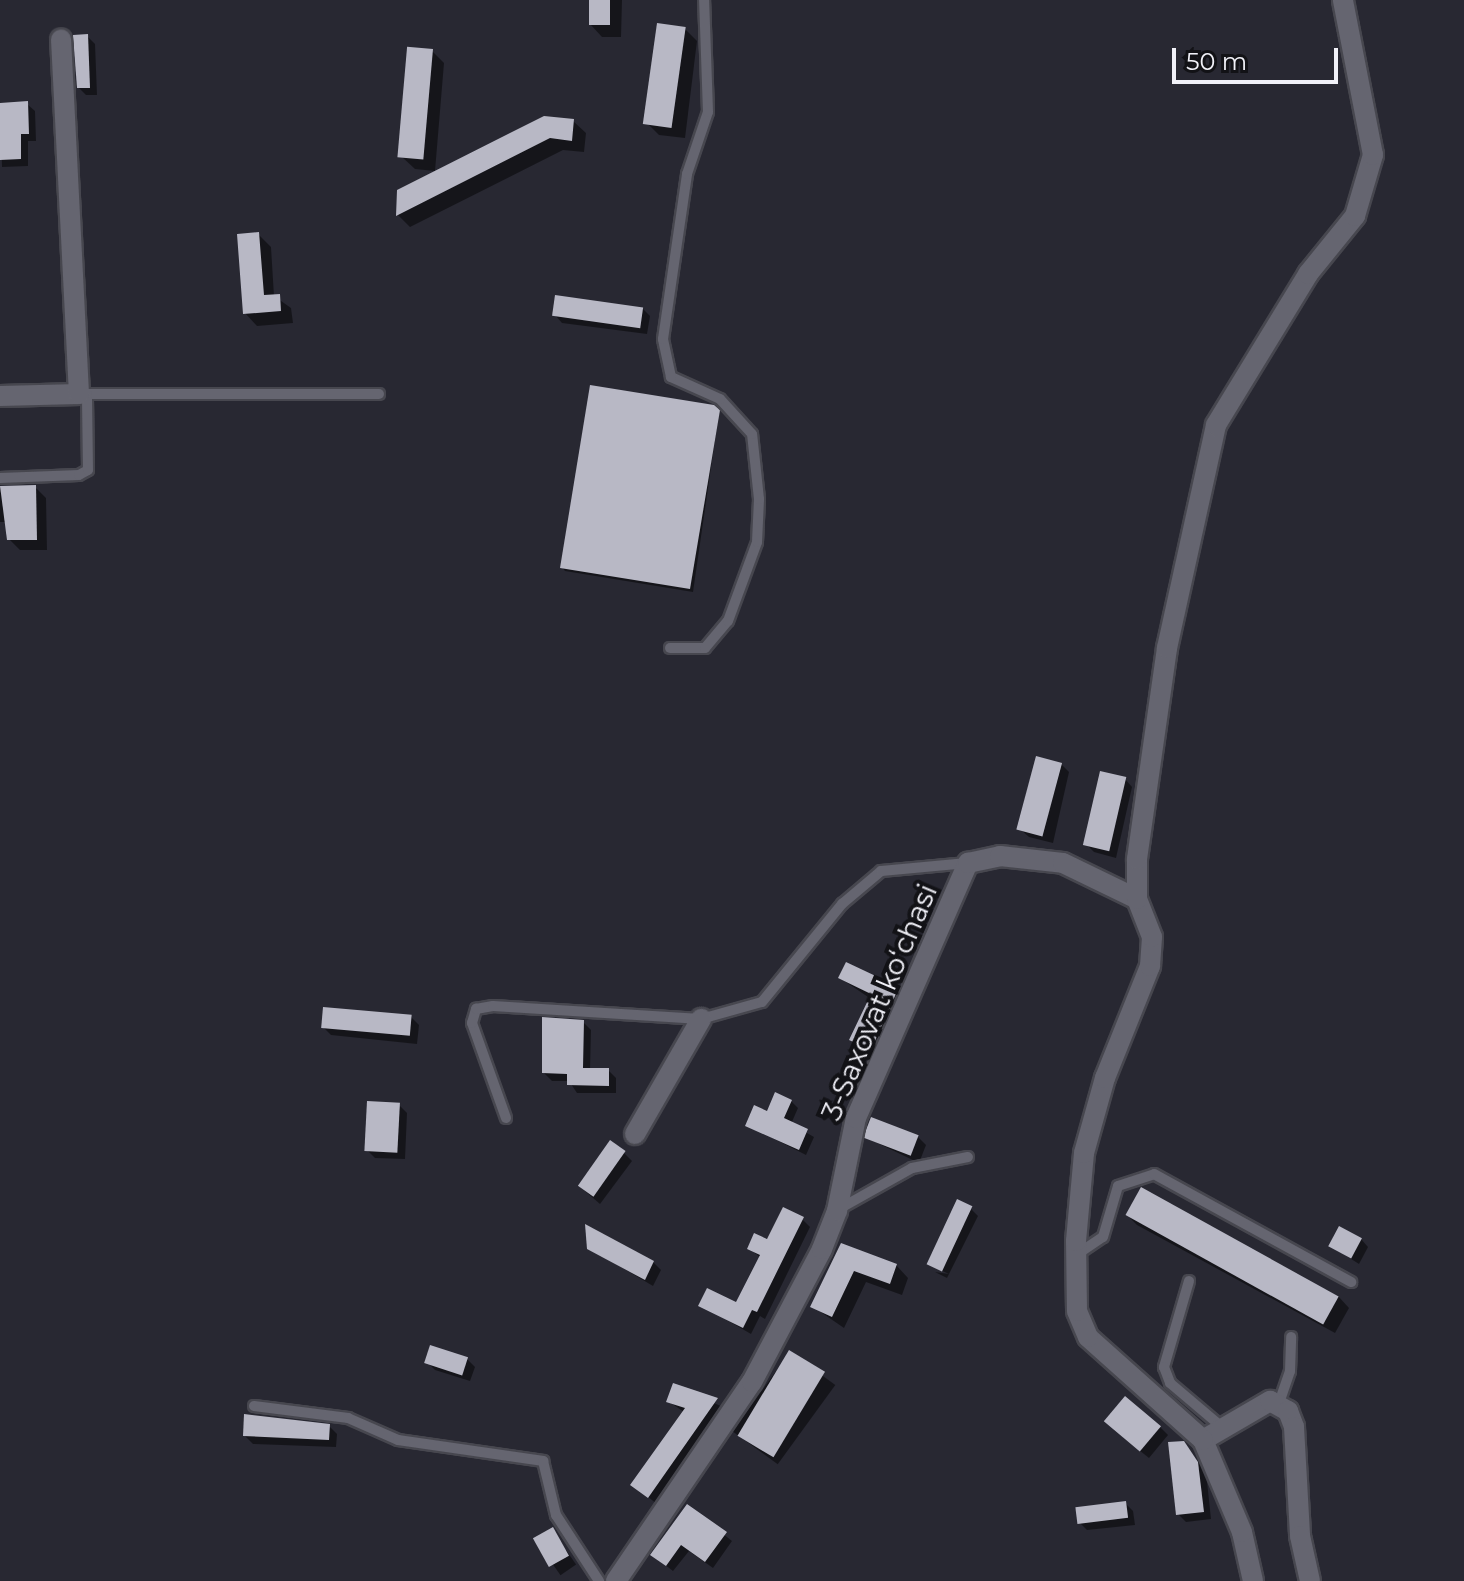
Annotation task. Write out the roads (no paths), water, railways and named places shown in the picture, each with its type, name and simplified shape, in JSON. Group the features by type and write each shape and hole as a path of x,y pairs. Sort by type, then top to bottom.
{"street":[{"path":"1253,1581 1242,1532 1203,1440 1088,1337 1077,1311 1076,1255 1084,1153 1105,1078 1150,966 1152,937 1137,899 1137,859 1167,648 1216,425 1308,274 1355,216 1373,155 1343,0"},
{"path":"0,396 83,394 61,39"},
{"path":"968,863 1000,856 1063,863 1137,899"},
{"name":"3-Saxovat koʻchasi","path":"616,1581 752,1382 837,1211 856,1118 968,863"},
{"path":"635,1134 701,1019"},
{"path":"1203,1440 1257,1406 1279,1403 1294,1427 1300,1536 1310,1581"}],"lane":[{"path":"670,648 705,648 728,621 757,542 759,499 752,434 720,399 671,377 663,339 687,174 708,112 704,0"},
{"path":"0,478 79,475 88,470 83,394 379,394"},
{"path":"506,1118 472,1023 476,1009 493,1006 701,1019 762,1002 842,904 881,871 968,863"},
{"path":"837,1211 912,1168 968,1157"},
{"path":"1076,1255 1103,1237 1118,1186 1154,1174 1351,1282"},
{"path":"1189,1281 1164,1367 1170,1383 1223,1428"},
{"path":"1279,1403 1290,1371 1291,1337"},
{"path":"254,1406 348,1418 398,1440 543,1461 556,1515 599,1581"}]}
